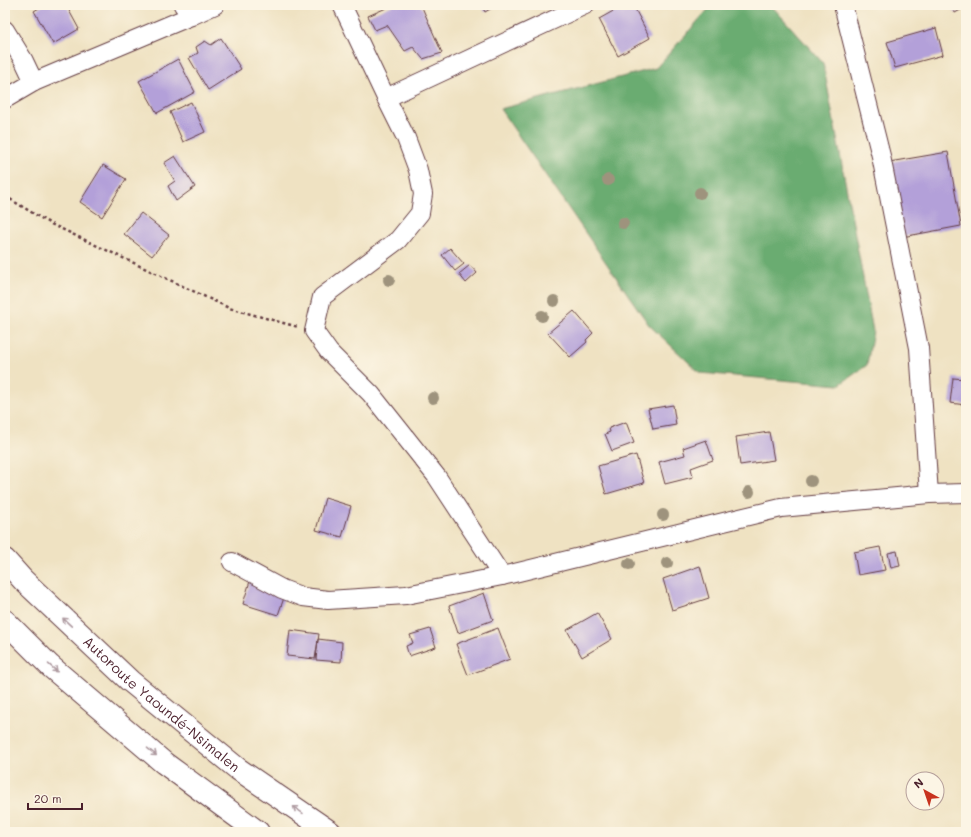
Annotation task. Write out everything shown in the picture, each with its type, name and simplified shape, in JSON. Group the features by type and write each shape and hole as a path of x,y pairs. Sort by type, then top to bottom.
{"highway":[{"name":"Autoroute Yaoundé-Nsimalen","path":"5,560 22,580 130,681 238,768 330,832"},
{"path":"5,621 50,666 164,763 258,832"}],"street":[{"path":"5,99 34,82 187,11 215,5"},
{"path":"342,5 406,138 418,170 423,194 420,214 398,240 322,297 314,331 329,352 371,394 438,477 502,576"},
{"path":"386,98 585,5"},
{"path":"843,5 881,156 919,348 929,494"},
{"path":"5,30 24,61 34,82"},
{"path":"232,562 282,589 304,597 328,600 406,595 502,576 781,508 929,494 966,493"}],"path":[{"path":"5,196 49,223 229,308 314,331"}],"green space":[{"path":"712,5 771,5 823,63 873,331 867,365 839,385 700,373 649,325 500,109 656,68"}],"building":[{"path":"44,5 66,5 79,29 53,44 34,11"},
{"path":"393,5 421,5 442,53 423,59 413,47 405,51 387,25 375,30 368,16"},
{"path":"481,5 497,5 485,12"},
{"path":"624,5 633,5 650,38 618,56 599,19"},
{"path":"951,5 966,5 966,7 955,13"},
{"path":"936,28 943,55 895,68 887,42"},
{"path":"221,38 241,69 208,90 189,58 198,53 196,47 205,41 211,45"},
{"path":"178,59 195,92 157,113 139,81"},
{"path":"191,102 205,132 183,142 170,112"},
{"path":"948,152 961,226 902,237 889,162"},
{"path":"175,156 195,187 176,201 168,186 175,181 164,163"},
{"path":"103,165 126,179 102,217 80,202"},
{"path":"141,213 169,235 152,256 124,234"},
{"path":"450,248 464,264 455,271 442,255"},
{"path":"470,265 477,273 466,283 459,274"},
{"path":"574,311 593,333 586,340 587,342 570,357 548,333"},
{"path":"953,378 966,379 966,405 950,403"},
{"path":"673,405 676,425 653,429 648,409"},
{"path":"626,422 634,443 612,451 605,434 610,432 609,428"},
{"path":"769,432 774,460 740,465 736,437"},
{"path":"706,440 713,460 691,468 693,477 665,484 659,462 685,455 683,448"},
{"path":"636,455 644,483 606,494 598,466"},
{"path":"325,498 351,506 342,537 316,530"},
{"path":"880,547 885,570 858,575 854,552"},
{"path":"897,551 900,566 891,568 888,553"},
{"path":"700,566 709,598 672,610 663,579"},
{"path":"250,581 286,592 278,615 243,604"},
{"path":"484,593 493,620 458,633 449,606"},
{"path":"597,613 612,639 582,657 567,630"},
{"path":"498,628 510,659 468,675 456,644"},
{"path":"430,629 436,647 409,656 406,646 413,643 410,635"},
{"path":"290,630 319,634 315,659 287,656"},
{"path":"318,639 342,642 341,662 316,660"}]}
